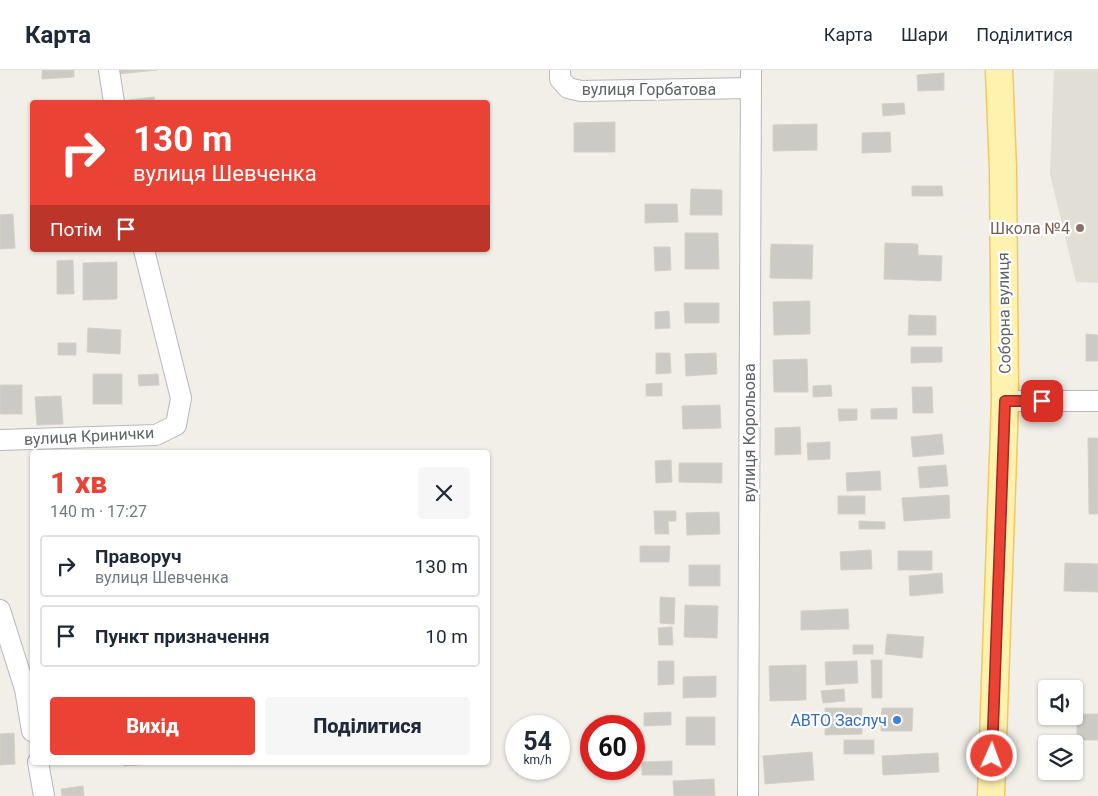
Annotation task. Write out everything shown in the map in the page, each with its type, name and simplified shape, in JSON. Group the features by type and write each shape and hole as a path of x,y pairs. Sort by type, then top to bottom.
{"main road":[{"name":"Соборна вулиця","path":"991,796 1005,401 1003,170 999,70"}],"street":[{"path":"109,70 114,100"},
{"name":"вулиця Горбатова","path":"560,70 560,79 568,88 581,91 751,79"},
{"name":"вулиця Корольова","path":"748,796 751,79"},
{"name":"вулиця Кринички","path":"0,440 156,435 176,425 181,398 144,252"},
{"path":"1005,401 1098,401"},
{"path":"0,610 25,689 30,719"},
{"path":"39,765 44,796"}],"shaded area":[{"name":"Школа №4","path":"1054,70 1098,70 1098,283 1076,282 1050,174"}],"building":[{"path":"42,70 74,70 74,77 42,79"},
{"path":"119,70 157,70 119,74"},
{"path":"944,73 944,90 918,91 917,75"},
{"path":"154,97 155,100 129,100"},
{"path":"904,103 905,114 883,116 882,104"},
{"path":"615,122 615,152 574,152 574,123"},
{"path":"817,124 817,150 773,151 773,125"},
{"path":"890,132 891,152 862,153 862,133"},
{"path":"912,186 942,186 943,196 912,196"},
{"path":"691,189 722,190 722,215 690,215"},
{"path":"645,204 677,204 678,222 645,223"},
{"path":"13,214 15,248 0,249 0,215"},
{"path":"685,233 718,233 719,269 685,269"},
{"path":"885,243 918,244 918,255 942,256 941,281 884,279"},
{"path":"771,244 813,245 812,279 770,278"},
{"path":"654,247 670,247 671,270 655,271"},
{"path":"73,260 74,294 57,294 57,261"},
{"path":"117,262 117,299 83,300 83,263"},
{"path":"810,301 810,334 774,335 773,302"},
{"path":"684,303 719,303 719,323 685,323"},
{"path":"669,311 670,328 655,329 655,312"},
{"path":"909,315 936,316 936,335 908,335"},
{"path":"88,328 121,330 120,354 87,352"},
{"path":"1086,334 1098,335 1098,361 1086,361"},
{"path":"58,343 76,343 76,355 58,355"},
{"path":"911,347 942,347 942,362 911,363"},
{"path":"656,353 670,353 671,373 656,374"},
{"path":"716,353 717,374 686,376 685,354"},
{"path":"807,359 808,392 774,392 773,360"},
{"path":"93,374 122,374 122,404 93,404"},
{"path":"158,374 159,385 139,386 138,375"},
{"path":"662,383 662,396 646,396 646,384"},
{"path":"0,385 22,385 22,414 0,414"},
{"path":"831,385 832,396 813,397 813,386"},
{"path":"912,387 932,387 933,413 913,413"},
{"path":"61,396 63,424 37,425 35,397"},
{"path":"720,405 721,428 683,429 682,406"},
{"path":"897,408 897,419 871,419 871,409"},
{"path":"838,409 857,409 857,420 839,421"},
{"path":"800,427 801,454 775,455 775,428"},
{"path":"942,434 944,454 913,457 911,437"},
{"path":"1088,438 1098,438 1098,514 1089,514"},
{"path":"830,442 830,459 808,460 807,443"},
{"path":"671,460 672,482 656,483 655,461"},
{"path":"679,463 722,463 722,483 679,482"},
{"path":"946,465 948,486 920,488 918,467"},
{"path":"880,471 881,490 847,491 846,473"},
{"path":"949,495 950,518 904,521 902,498"},
{"path":"838,496 865,496 865,514 838,514"},
{"path":"654,511 676,511 676,521 668,521 669,534 655,534"},
{"path":"719,512 720,534 687,535 686,513"},
{"path":"859,521 885,522 885,529 859,529"},
{"path":"640,546 670,546 669,562 640,562"},
{"path":"871,550 872,569 841,570 840,552"},
{"path":"898,551 932,551 932,570 898,570"},
{"path":"1065,563 1098,564 1098,592 1064,591"},
{"path":"689,565 720,565 720,586 689,586"},
{"path":"942,573 943,593 910,596 909,576"},
{"path":"660,597 675,598 674,624 660,623"},
{"path":"685,605 718,606 717,638 684,637"},
{"path":"848,609 849,629 801,630 801,611"},
{"path":"672,627 673,645 659,645 658,628"},
{"path":"887,634 924,637 922,658 885,654"},
{"path":"853,645 873,645 873,654 853,654"},
{"path":"871,660 882,660 882,698 872,698"},
{"path":"658,661 674,661 674,684 658,685"},
{"path":"857,661 858,683 826,685 825,662"},
{"path":"806,665 806,700 770,701 769,666"},
{"path":"716,676 716,697 683,698 683,677"},
{"path":"844,689 845,701 823,703 821,691"},
{"path":"825,708 862,708 862,734 825,735"},
{"name":"АВТО Заслуч","path":"882,708 913,708 912,731 881,731"},
{"path":"671,712 671,725 645,726 644,713"},
{"path":"1083,714 1098,714 1098,740 1083,740 1083,735 1077,735 1077,725 1083,725"},
{"path":"686,717 715,717 715,745 686,745"},
{"path":"14,733 15,764 0,765 0,734"},
{"path":"844,740 874,740 874,754 844,754"},
{"path":"812,752 814,780 765,784 763,756"},
{"path":"938,753 939,772 883,775 882,756"},
{"path":"672,761 672,775 645,775 645,762"},
{"path":"714,779 715,796 674,796 673,781"},
{"path":"83,786 84,796 62,796 61,789"}],"place":[{"name":"Школа №4","path":"1080,228"},
{"name":"АВТО Заслуч","path":"897,720"}],"route":[{"path":"992,756 1005,401 1042,401"}]}
